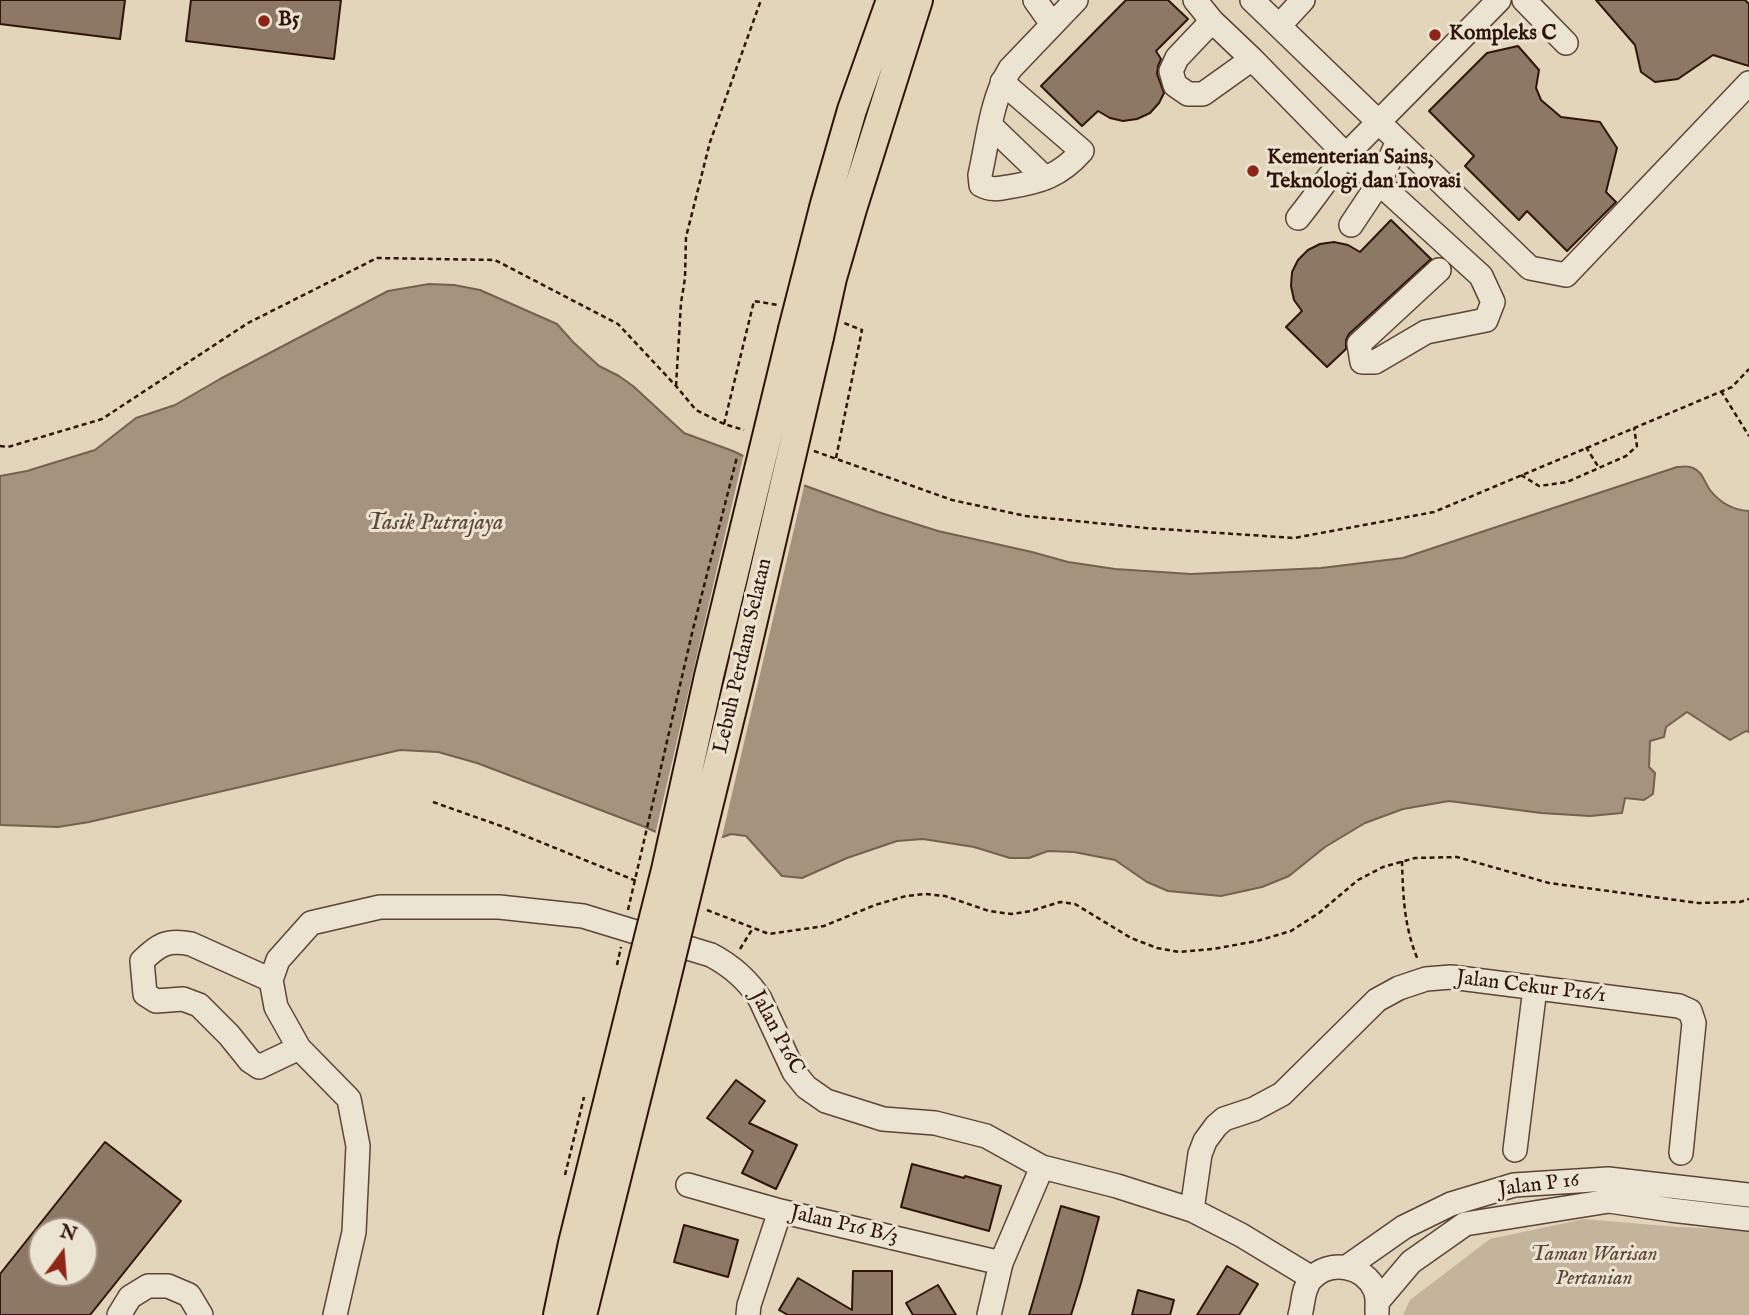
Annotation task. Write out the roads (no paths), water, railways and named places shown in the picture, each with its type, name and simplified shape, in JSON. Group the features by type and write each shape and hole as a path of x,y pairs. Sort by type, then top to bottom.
{"main road":[{"name":"Lebuh Perdana Selatan","path":"558,1315 573,1243 637,989 739,680 817,329 918,0"},
{"name":"Lebuh Perdana Selatan","path":"817,329 825,204 852,110 889,1"},
{"name":"Lebuh Perdana Selatan","path":"582,1315 637,989"}],"street":[{"path":"1035,0 1052,24"},
{"path":"1002,82 1082,151 1062,170 1035,183 997,189 981,185 980,175 1002,82 1010,69 1076,0"},
{"path":"1195,0 1212,21 1346,155 1481,276 1493,302 1486,320 1426,332 1375,362 1362,362 1359,344 1439,270"},
{"path":"1252,0 1530,268 1566,275 1749,83"},
{"path":"1279,26 1303,0"},
{"path":"1298,218 1346,155 1499,0"},
{"path":"1524,0 1566,43"},
{"path":"1212,21 1177,58 1171,71 1175,85 1188,94 1203,94 1252,59"},
{"path":"990,126 1045,178"},
{"path":"1351,225 1379,183 1398,141"},
{"name":"Jalan P16C","path":"271,980 278,960 311,923 380,907 499,907 583,916 711,955 727,963 760,999 794,1072 806,1087 826,1101 883,1119 935,1123 986,1136 1042,1167 1117,1185 1192,1210 1312,1278"},
{"path":"299,1048 259,1067 250,1061 199,1005 183,999 156,1001 145,994 142,961 157,946 177,941 191,944 271,980 276,1007 299,1048 349,1099 358,1146 354,1232 335,1315"},
{"name":"Jalan Cekur P16/1","path":"1192,1210 1200,1154 1205,1141 1216,1126 1224,1119 1254,1110 1282,1094 1377,1000 1399,988 1426,979 1451,977 1679,1006 1690,1011 1694,1023 1681,1153"},
{"path":"1515,1150 1535,988"},
{"path":"989,1315 1001,1264 1042,1167"},
{"name":"Jalan P 16","path":"1347,1267 1404,1227 1451,1204 1514,1185 1608,1179 1749,1195"},
{"name":"Jalan P16 B/3","path":"688,1185 780,1211 1001,1264"},
{"name":"Jalan P 16","path":"1377,1308 1411,1262 1465,1224 1609,1201 1749,1219"},
{"path":"748,1315 780,1211"},
{"name":"Jalan P 16","path":"1312,1278 1334,1267 1347,1267 1359,1272 1375,1289 1377,1308"},
{"path":"1302,1313 1302,1297 1312,1278"},
{"path":"119,1315 130,1297 148,1286 169,1286 189,1295 201,1315"}],"water":[{"name":"Tasik Putrajaya","path":"429,284 480,290 557,324 599,366 633,386 684,433 733,451 803,485 938,531 1068,562 1115,569 1191,574 1321,568 1403,558 1677,467 1691,467 1699,472 1718,499 1732,507 1749,511 1749,732 1730,740 1687,712 1666,727 1664,737 1650,741 1649,767 1655,773 1653,794 1644,800 1625,798 1622,813 1590,816 1541,813 1449,801 1403,809 1365,823 1325,847 1289,876 1262,887 1221,896 1168,891 1147,882 1115,860 1074,852 1048,851 1029,858 1010,858 974,847 923,839 897,841 847,858 802,878 782,876 746,836 731,834 691,848 645,827 477,763 438,752 400,750 89,822 58,827 0,825 0,476 27,471 95,450 136,418 175,405 388,291"}],"place":[{"name":"B5","path":"264,21"},
{"name":"Kompleks C","path":"1435,35"},
{"name":"Kementerian Sains, Teknologi dan Inovasi","path":"1253,171"}],"park label":[{"name":"Taman Warisan Pertanian","path":"1594,1268"}]}
